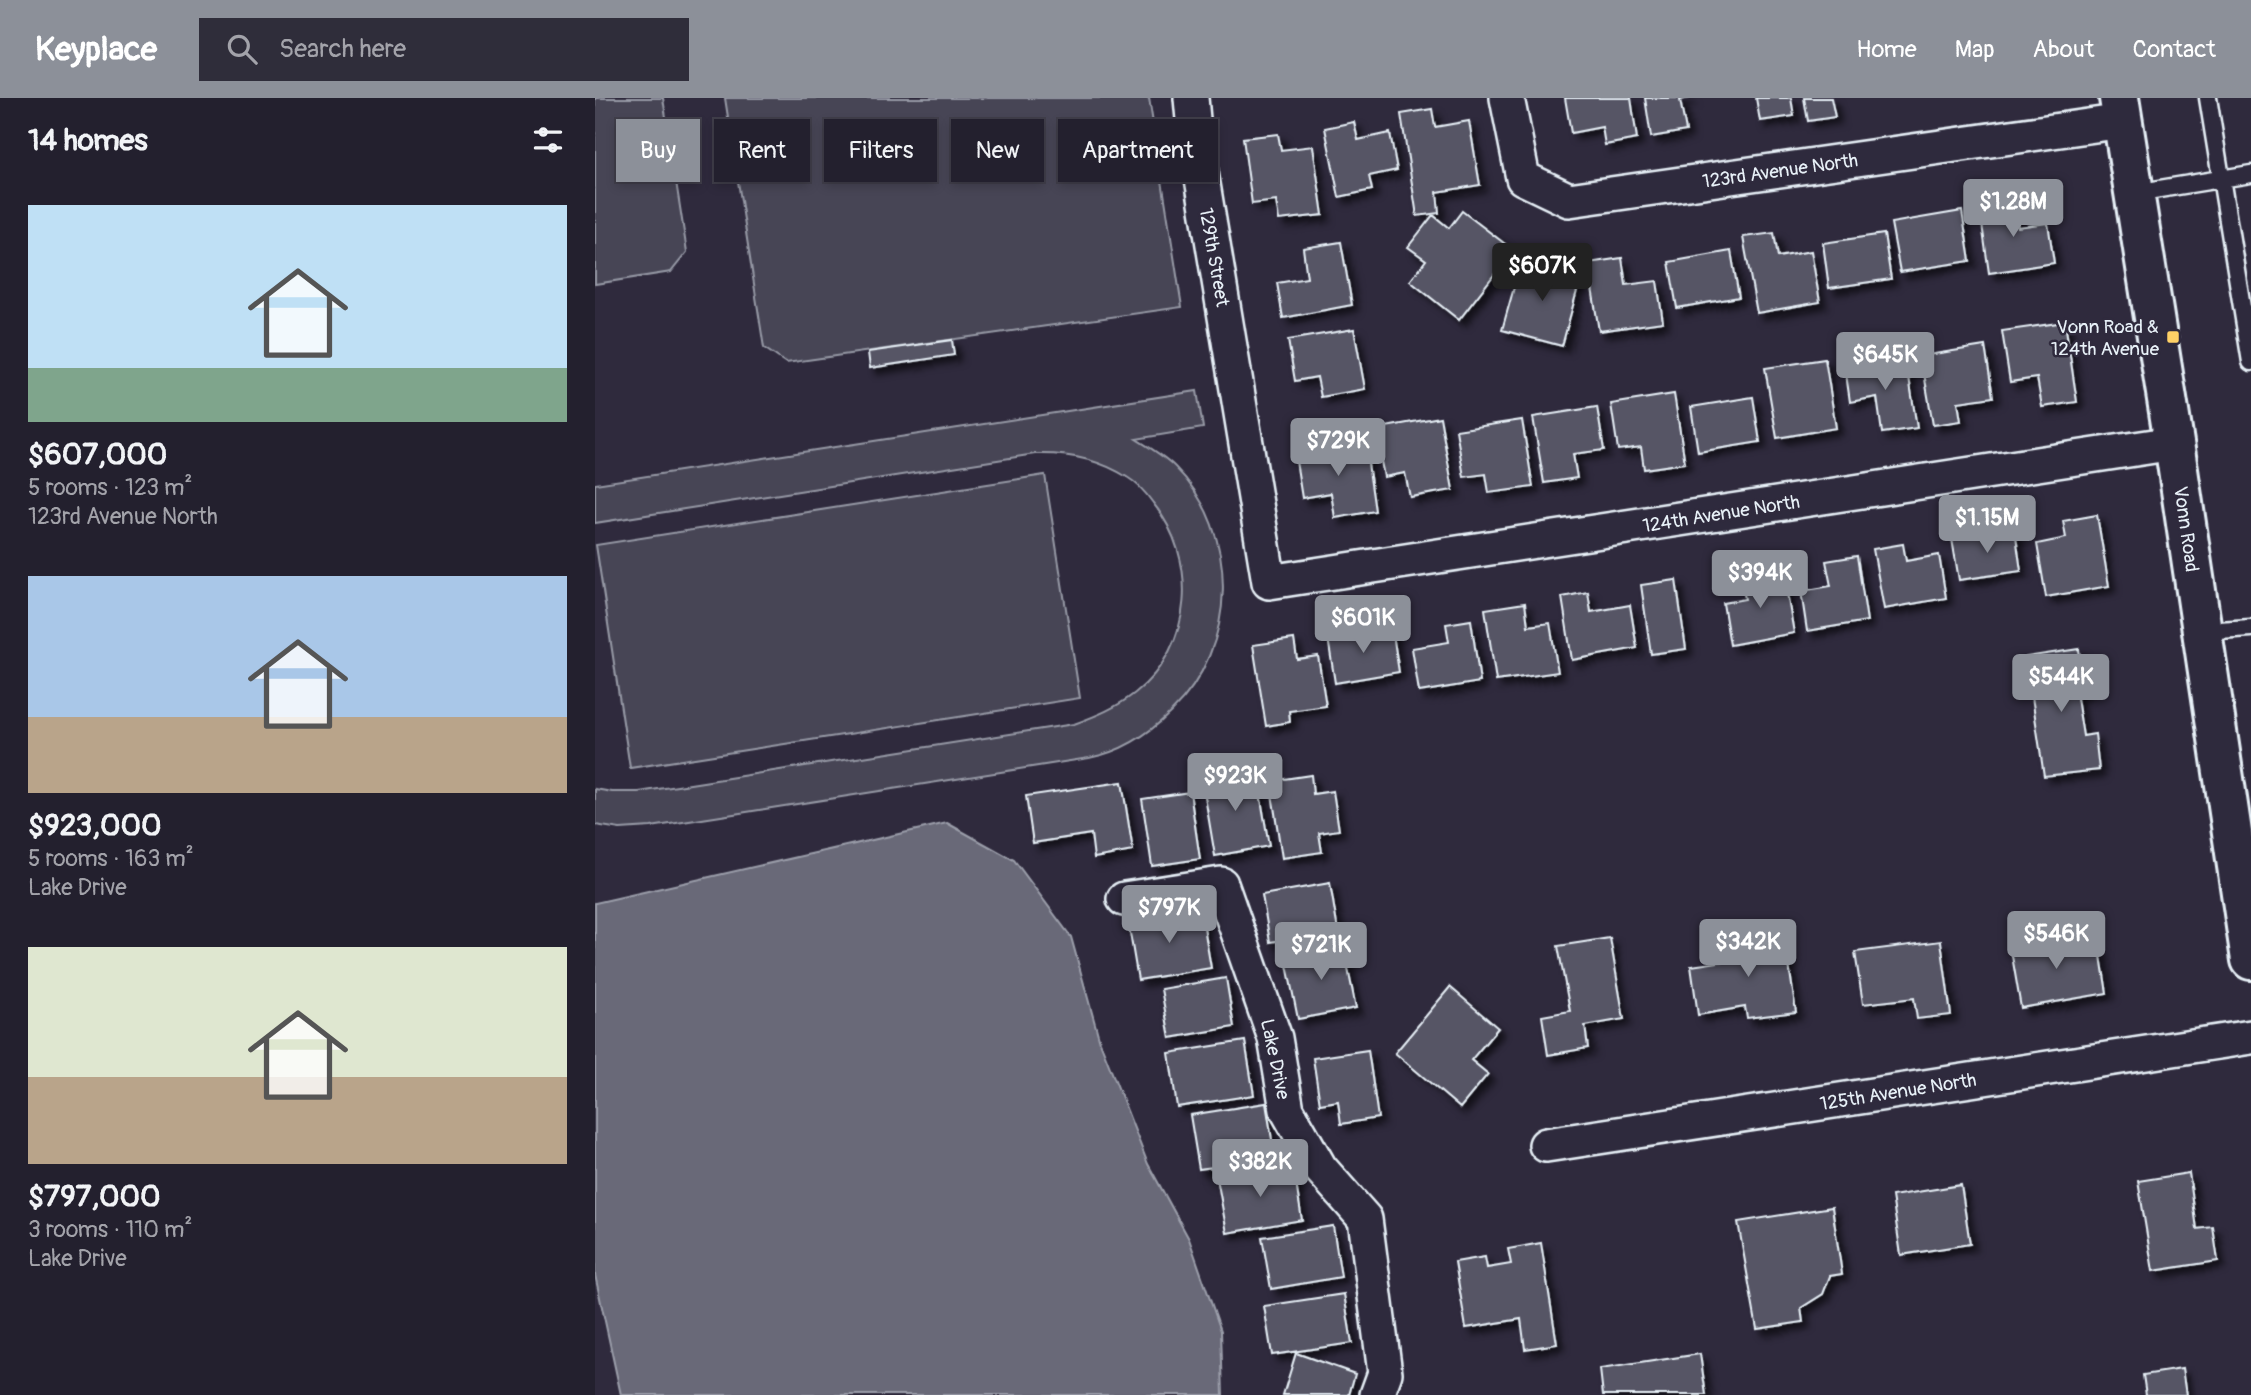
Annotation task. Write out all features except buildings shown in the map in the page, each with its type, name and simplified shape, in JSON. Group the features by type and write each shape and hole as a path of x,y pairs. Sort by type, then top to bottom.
{"street":[{"name":"129th Street","path":"1191,98 1194,130 1269,582"},
{"name":"123rd Avenue North","path":"1507,98 1523,178 1569,200 2121,110"},
{"name":"Vonn Road","path":"2121,110 2251,960"},
{"name":"124th Avenue North","path":"1269,582 2174,443"},
{"name":"Lake Drive","path":"1124,899 1221,884 1275,1038 1287,1110 1320,1168 1365,1219 1385,1373 1377,1395"},
{"name":"125th Avenue North","path":"1546,1145 2251,1037"}],"lane":[{"path":"2207,98 2251,362"},
{"path":"2135,193 2251,174"},
{"path":"2202,631 2251,628"}],"shaded area":[{"path":"595,98 663,98 666,119 616,119 616,182 676,182 687,252 671,272 595,284"},
{"path":"725,98 1149,98 1152,119 1058,119 1058,182 1162,182 1182,307 786,363 764,348 738,182 810,182 810,119 728,119"},
{"path":"1197,391 1203,428 1136,439 1175,467 1197,494 1212,524 1220,557 1223,590 1219,624 1209,656 1193,686 1153,728 1123,747 1089,758 651,827 620,829 595,825 595,789 639,792 1074,724 1106,711 1135,693 1155,674 1169,652 1179,627 1183,576 1178,550 1168,526 1141,488 1116,471 1083,458 1035,454 595,523 595,484"},
{"path":"1045,475 1080,698 630,768 596,545"}],"water":[{"path":"947,823 1014,860 1071,937 1100,1042 1148,1164 1189,1239 1221,1331 1223,1395 621,1395 595,1275 595,903"}],"place":[{"name":"Vonn Road & 124th Avenue","path":"2173,337"}]}
